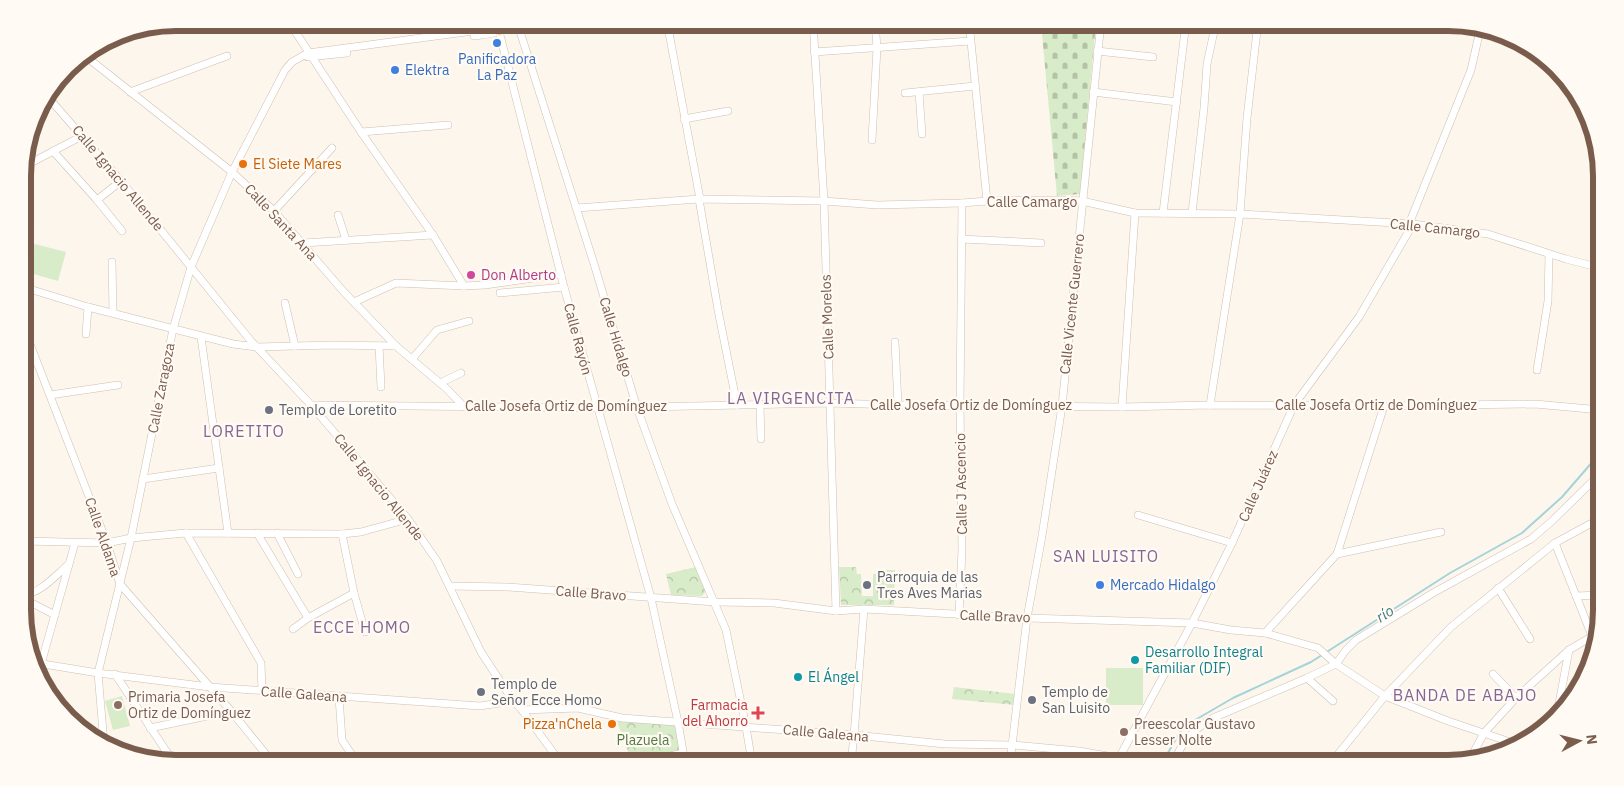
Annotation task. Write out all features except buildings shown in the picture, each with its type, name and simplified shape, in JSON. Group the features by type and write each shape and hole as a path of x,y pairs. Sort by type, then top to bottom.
{"street":[{"name":"Calle Morelos","path":"813,31 824,201 836,611"},
{"path":"872,140 875,31"},
{"path":"969,31 987,201"},
{"name":"Calle Vicente Guerrero","path":"1011,754 1027,618 1062,406 1099,31"},
{"path":"1163,213 1185,31"},
{"path":"1192,213 1207,64 1214,31"},
{"path":"1210,405 1240,214 1247,118 1257,31"},
{"path":"295,32 361,132 433,235 464,286"},
{"name":"Calle Zaragoza","path":"101,733 98,673 131,538 173,329 191,266 232,172 285,70 300,57 469,32"},
{"name":"Calle Zaragoza","path":"310,55 494,32"},
{"name":"Calle Rayón","path":"499,32 564,287 651,598 683,753"},
{"name":"Calle Hidalgo","path":"519,32 577,208 637,408 672,504 726,630 751,755"},
{"path":"670,32 737,405"},
{"name":"Calle Juárez","path":"1122,754 1232,543 1294,405 1359,317 1411,224 1471,70 1479,35"},
{"path":"814,52 970,41"},
{"path":"1097,51 1153,57"},
{"path":"130,92 227,56"},
{"name":"Calle Santa Ana","path":"90,60 232,172 274,211 343,291 396,346 440,383 462,406"},
{"path":"905,93 975,86"},
{"path":"919,92 922,134"},
{"path":"1093,92 1177,102"},
{"name":"Calle Ignacio Allende","path":"52,102 121,181 257,347 311,405 408,519 437,561 481,652 513,701 556,755"},
{"path":"684,119 728,112"},
{"path":"361,132 448,125"},
{"path":"32,162 82,136"},
{"path":"274,211 332,148"},
{"path":"53,151 122,231"},
{"path":"97,200 121,181"},
{"name":"Calle Camargo","path":"577,208 699,199 824,201 876,205 987,201 1082,201 1135,213 1240,214 1411,224 1488,234 1593,266"},
{"name":"Calle J Ascencio","path":"959,615 962,550 960,405 962,203"},
{"path":"1122,407 1135,213"},
{"path":"338,215 346,240"},
{"path":"303,243 433,235"},
{"path":"961,239 1041,243"},
{"path":"1537,370 1548,301 1549,254"},
{"path":"112,262 113,312"},
{"path":"354,302 396,283 485,285 561,274"},
{"path":"500,294 564,287"},
{"path":"32,290 88,307 233,344 257,347 396,346"},
{"path":"285,303 295,346"},
{"path":"86,334 88,307"},
{"path":"412,359 436,330 469,321"},
{"path":"201,336 228,533"},
{"path":"895,342 898,405"},
{"path":"379,346 382,387"},
{"name":"Calle Aldama","path":"32,348 107,543 120,584 231,711 266,755"},
{"path":"440,383 462,373"},
{"path":"50,395 118,385"},
{"name":"Calle Josefa Ortiz de Domínguez","path":"311,405 637,408 829,404 1122,407 1534,404 1593,409"},
{"path":"760,405 761,439"},
{"path":"1266,633 1337,554 1384,406"},
{"path":"143,479 218,468"},
{"path":"1177,754 1192,732 1203,724 1307,678 1335,663 1356,640 1433,593 1531,538 1551,522 1593,481"},
{"path":"1138,515 1232,543"},
{"path":"31,541 107,543 131,538 186,533 342,534 361,532 408,519"},
{"path":"1341,754 1385,696 1450,627 1555,542 1593,522"},
{"path":"1337,554 1441,532"},
{"path":"186,533 261,663 262,691"},
{"path":"257,533 308,618"},
{"path":"277,533 298,574"},
{"path":"342,534 354,593 365,632"},
{"path":"1555,542 1592,631"},
{"path":"40,660 75,543"},
{"path":"31,593 46,584 69,564"},
{"name":"Calle Bravo","path":"449,586 507,586 651,598 774,603 836,611 864,609 1027,618 1192,623 1231,630 1266,633 1318,648 1335,663 1385,696 1507,742"},
{"path":"1498,588 1530,639"},
{"path":"293,629 308,618 354,593"},
{"path":"1576,596 1593,595"},
{"path":"31,602 55,614"},
{"path":"851,754 864,609"},
{"path":"1474,752 1484,733 1516,698 1569,650 1590,639"},
{"path":"1559,702 1569,650"},
{"name":"Calle Galeana","path":"42,663 98,673 210,687 480,706 513,701"},
{"path":"115,674 168,755"},
{"path":"1493,674 1516,698"},
{"path":"1307,678 1333,701"},
{"path":"339,697 342,740 352,755"},
{"name":"Calle Galeana","path":"522,710 578,708 622,718 854,735 945,744 1012,745 1098,754"},
{"path":"150,728 231,711"},
{"path":"676,755 683,753"}],"green space":[{"path":"1042,31 1095,31 1080,194 1057,196"},
{"path":"32,243 66,252 58,281 32,274"},
{"path":"696,567 706,591 702,596 671,595 666,574"},
{"path":"839,567 856,567 857,574 861,574 862,596 873,596 873,574 877,574 877,570 895,570 894,605 841,605"},
{"path":"1106,668 1143,668 1143,705 1106,705"},
{"path":"954,687 1016,694 1015,705 952,699"},
{"path":"122,696 130,726 113,730 105,701"},
{"name":"Plazuela","path":"616,719 678,724 680,750 662,755 629,755"}],"waterway":[{"name":"río","path":"1167,754 1183,727 1233,698 1311,662 1450,573 1522,533 1562,497 1593,461"}],"place":[{"name":"Panificadora La Paz","path":"497,43"},
{"name":"Elektra","path":"395,70"},
{"name":"El Siete Mares","path":"243,164"},
{"name":"Don Alberto","path":"471,275"},
{"name":"Templo de Loretito","path":"269,410"},
{"name":"Parroquia de las Tres Aves Marias","path":"867,585"},
{"name":"Mercado Hidalgo","path":"1100,585"},
{"name":"Desarrollo Integral Familiar (DIF)","path":"1135,660"},
{"name":"El Ángel","path":"798,677"},
{"name":"Templo de Señor Ecce Homo","path":"481,692"},
{"name":"Templo de San Luisito","path":"1032,700"},
{"name":"Primaria Josefa Ortiz de Domínguez","path":"118,705"},
{"name":"Farmacia del Ahorro","path":"758,713"},
{"name":"Pizza'nChela","path":"612,724"},
{"name":"Preescolar Gustavo Lesser Nolte","path":"1124,732"}],"district":[{"name":"LA VIRGENCITA","path":"791,398"},
{"name":"LORETITO","path":"244,431"},
{"name":"SAN LUISITO","path":"1106,556"},
{"name":"ECCE HOMO","path":"362,627"},
{"name":"BANDA DE ABAJO","path":"1465,695"}]}
